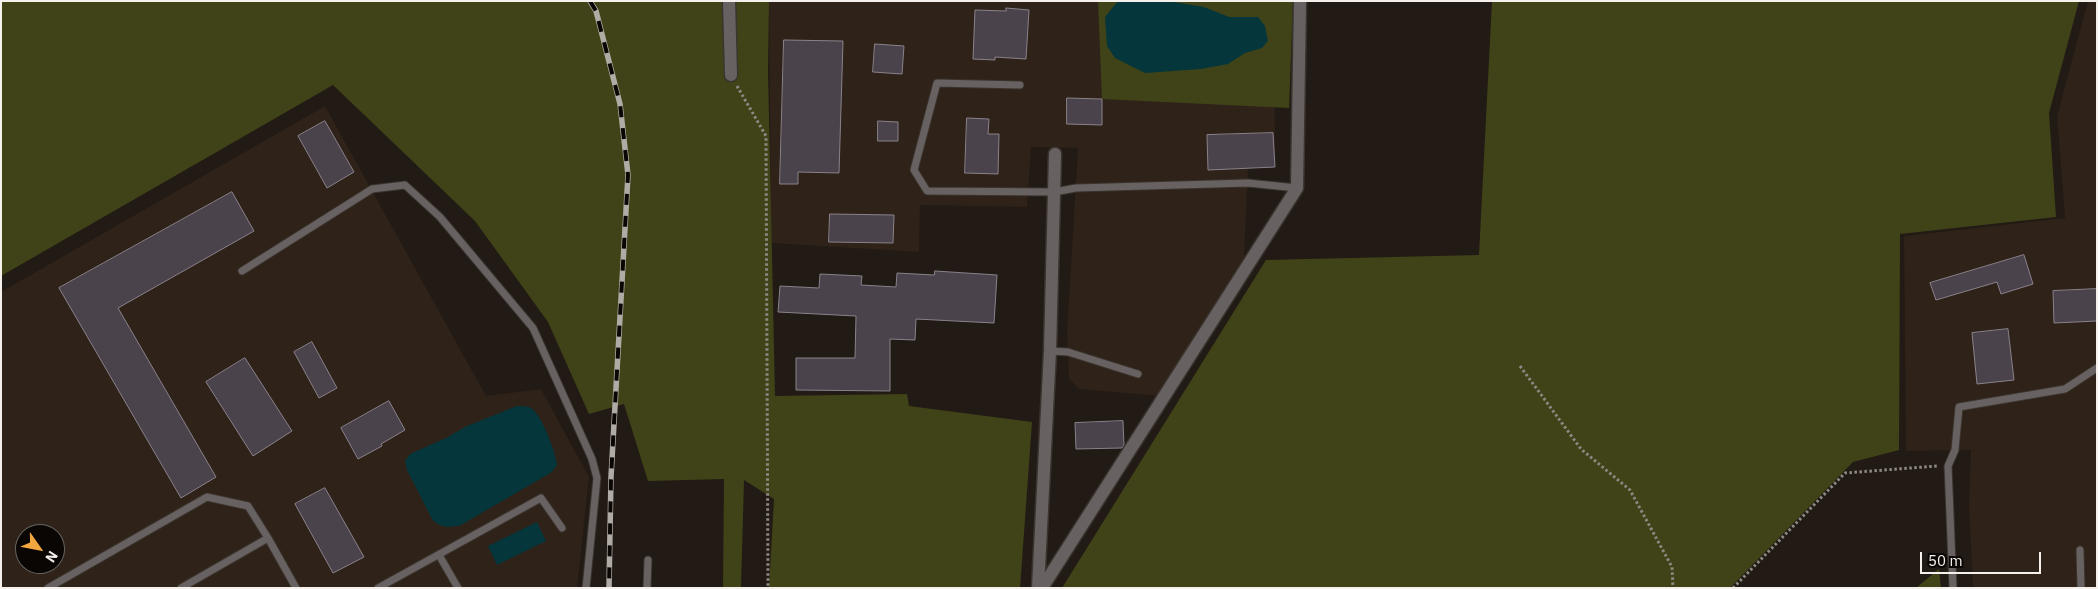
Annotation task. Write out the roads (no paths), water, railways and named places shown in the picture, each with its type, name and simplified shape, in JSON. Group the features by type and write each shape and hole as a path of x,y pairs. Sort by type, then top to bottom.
{"street":[{"path":"730,1 731,76"},
{"path":"1040,588 1297,188 1300,1"},
{"path":"1040,588 1050,351 1055,154"}],"lane":[{"path":"1020,85 937,83 914,170 927,191 1054,192 1076,188 1248,183 1297,188"},
{"path":"242,271 372,189 405,185 440,217 533,328 592,459 597,478 586,588"},
{"path":"1050,351 1068,352 1138,374"},
{"path":"1953,588 1948,466 1955,450 1959,407 2065,389 2097,368"},
{"path":"48,588 207,497 248,506 296,588"},
{"path":"378,588 541,498 562,528"},
{"path":"181,588 268,538"},
{"path":"2080,550 2081,588"},
{"path":"440,555 458,588"},
{"path":"647,588 648,560"}],"water":[{"path":"1118,1 1167,1 1204,7 1229,17 1258,17 1265,26 1268,41 1262,48 1245,53 1228,64 1201,69 1145,73 1115,58 1107,46 1105,17"},
{"path":"517,406 525,406 534,410 551,442 557,465 552,472 461,525 449,527 438,524 432,519 407,470 405,461 410,454 446,438 467,426"},
{"path":"537,522 546,541 497,565 488,546"}],"railway":[{"path":"590,1 596,11 620,104 628,175 611,477 609,588"}]}
